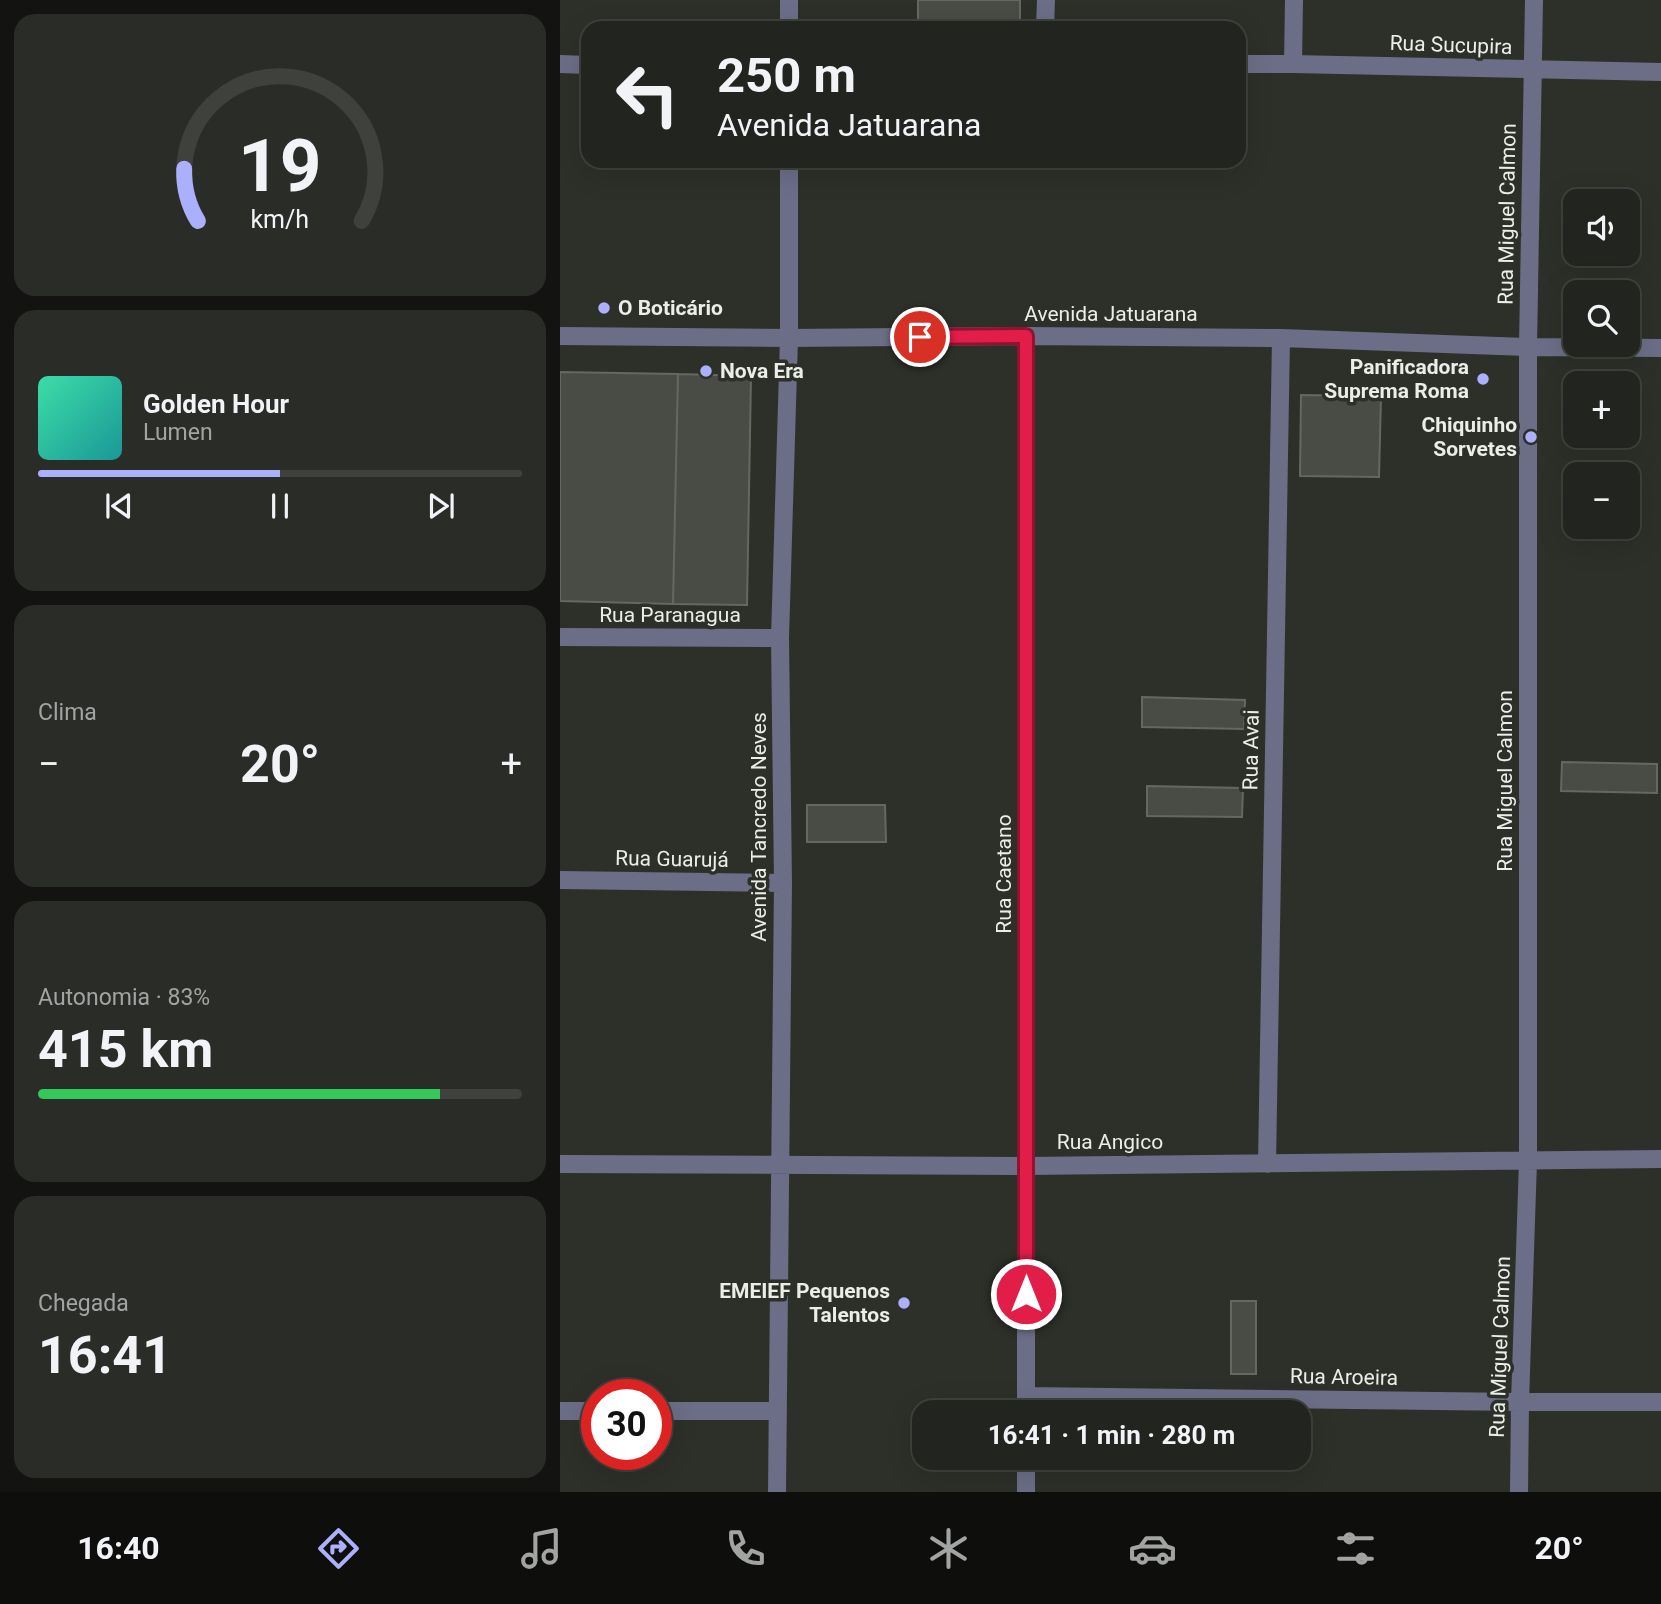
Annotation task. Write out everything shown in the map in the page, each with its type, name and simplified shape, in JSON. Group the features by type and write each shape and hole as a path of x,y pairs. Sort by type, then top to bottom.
{"street":[{"path":"789,0 789,21"},
{"path":"1045,21 1046,0"},
{"path":"1293,64 1294,0"},
{"name":"Rua Miguel Calmon","path":"1519,1492 1528,1161 1528,347 1534,0"},
{"path":"560,64 581,65"},
{"name":"Rua Sucupira","path":"1246,64 1661,72"},
{"name":"Avenida Tancredo Neves","path":"778,1492 783,883 780,638 789,338 789,168"},
{"name":"Avenida Jatuarana","path":"560,336 1281,338 1528,347 1661,348"},
{"name":"Rua Caetano","path":"1026,336 1026,1400"},
{"name":"Rua Avai","path":"1267,1164 1281,338"},
{"name":"Rua Paranagua","path":"560,637 780,638"},
{"name":"Rua Guarujá","path":"560,880 783,883"},
{"name":"Rua Angico","path":"560,1164 1027,1166 1661,1159"},
{"name":"Rua Aroeira","path":"1311,1403 1661,1402"},
{"path":"560,1411 581,1411"},
{"path":"672,1411 778,1411"},
{"path":"1026,1470 1026,1492"}],"building":[{"path":"918,0 1020,0 1020,21 918,21"},
{"path":"560,372 678,374 673,604 560,601"},
{"path":"678,374 751,376 747,605 673,604"},
{"path":"1301,395 1381,396 1379,477 1300,476"},
{"path":"1142,697 1245,700 1244,729 1142,727"},
{"path":"1562,762 1657,764 1657,793 1561,791"},
{"path":"1147,786 1243,788 1242,817 1147,816"},
{"path":"807,805 885,805 886,842 807,842"},
{"path":"1231,1301 1256,1301 1256,1374 1231,1374"}],"place":[{"name":"O Boticário","path":"604,308"},
{"name":"Nova Era","path":"706,371"},
{"name":"Panificadora Suprema Roma","path":"1483,379"},
{"name":"Chiquinho Sorvetes","path":"1531,437"},
{"name":"EMEIEF Pequenos Talentos","path":"904,1303"}],"route":[{"path":"920,337 1026,336 1026,1294"}]}
